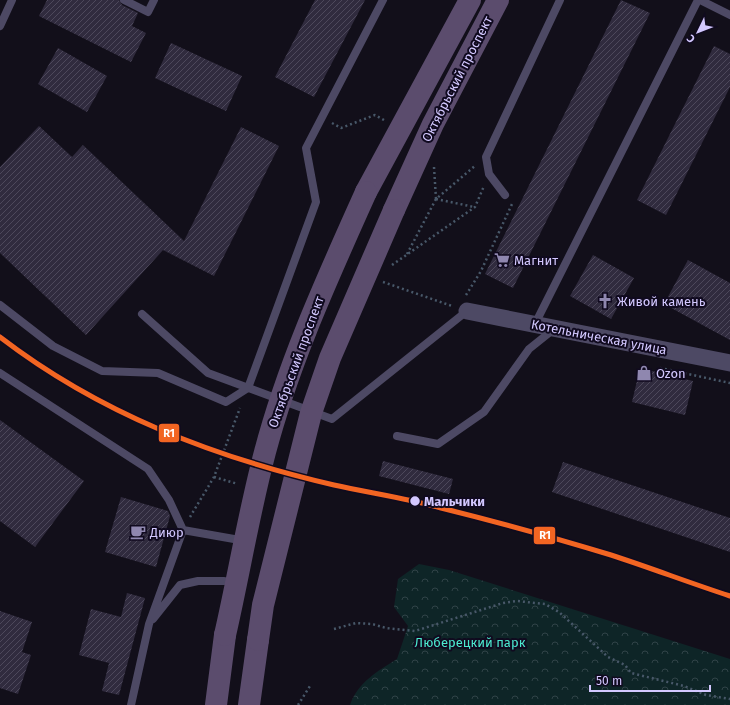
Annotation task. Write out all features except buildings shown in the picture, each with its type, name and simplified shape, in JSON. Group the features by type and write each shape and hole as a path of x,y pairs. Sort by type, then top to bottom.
{"main road":[{"name":"Октябрьский проспект","path":"216,705 225,635 265,452 284,389 308,320 366,192 470,0"},
{"name":"Октябрьский проспект","path":"249,705 263,605 311,413 330,358 433,124 498,0"}],"street":[{"name":"Котельническая улица","path":"463,309 730,363"}],"lane":[{"path":"0,26 12,0"},
{"path":"124,0 148,12 154,0"},
{"path":"0,305 53,346 102,371 158,373 226,402 248,388 316,202 306,148 384,0"},
{"path":"505,196 489,174 486,157 560,0"},
{"path":"536,324 699,0 730,14"},
{"path":"142,314 208,373 332,419 463,309"},
{"path":"397,436 438,444 484,412 529,349 554,328"},
{"path":"0,373 148,469 169,500 183,530 149,624 131,705"},
{"path":"183,530 234,540"},
{"path":"149,624 180,585 198,581 224,581"}],"path":[{"path":"341,128 375,116 386,121"},
{"path":"406,255 436,199 486,157"},
{"path":"434,165 436,199"},
{"path":"388,271 391,266 475,207 489,174"},
{"path":"386,276 383,281 463,309 513,205 505,196"},
{"path":"436,199 475,207"},
{"path":"183,530 214,477 248,388"},
{"path":"334,628 356,624 372,624 386,628 415,631 503,602 517,601 545,604 559,612 608,657 625,665 631,673 684,686 706,695 729,698"},
{"path":"298,705 310,686"}],"green space":[{"name":"Люберецкий парк","path":"419,564 449,570 730,659 730,705 350,705 358,690 369,678 397,659 408,626 394,607 398,579"}],"transit line":[{"name":"R1","path":"0,337 38,364 117,410 201,446 289,474 334,485 428,504 548,536 611,555 730,596"}],"place":[{"name":"Магнит","path":"502,260"},
{"name":"Живой камень","path":"605,301"},
{"name":"Ozon","path":"644,373"},
{"name":"Мальчики","path":"415,501"},
{"name":"Диюр","path":"138,532"}]}
